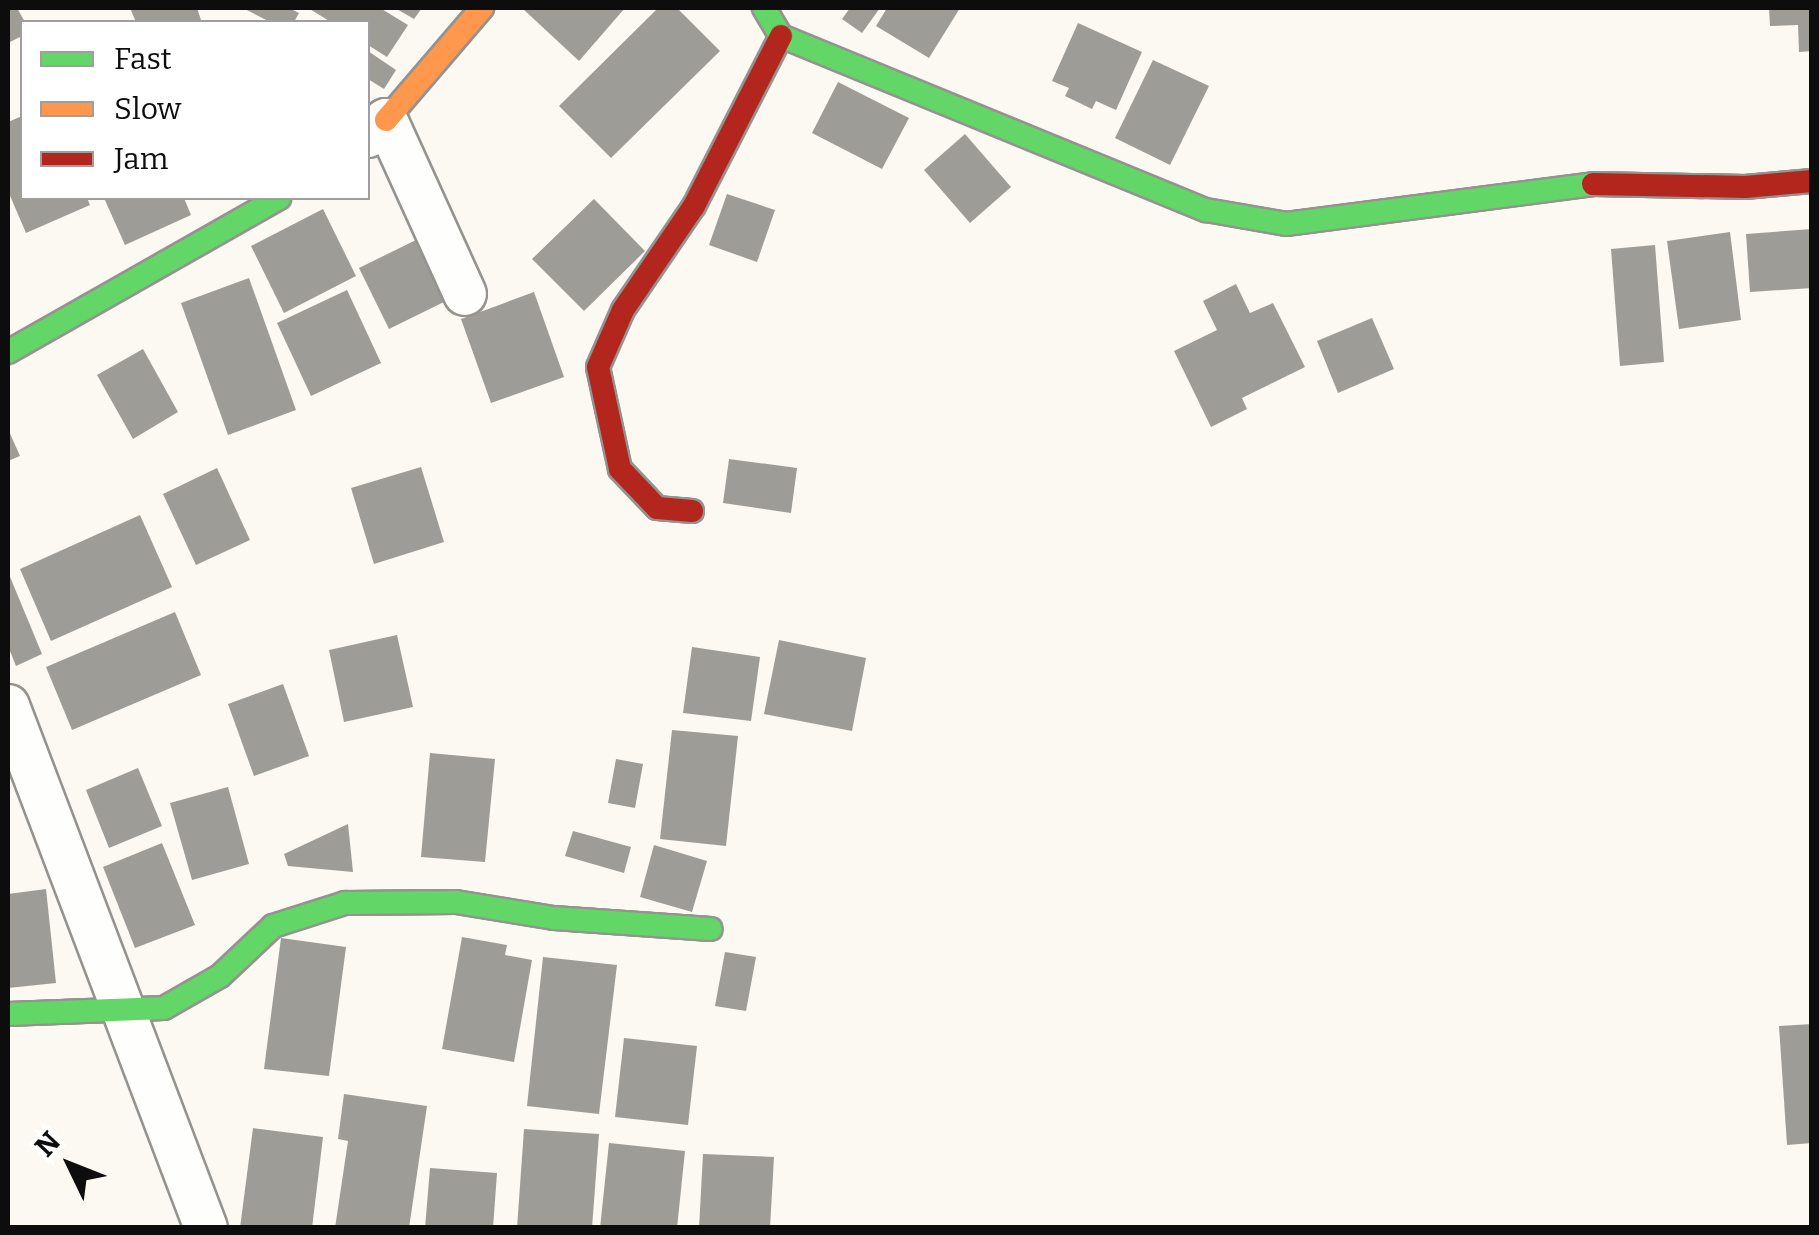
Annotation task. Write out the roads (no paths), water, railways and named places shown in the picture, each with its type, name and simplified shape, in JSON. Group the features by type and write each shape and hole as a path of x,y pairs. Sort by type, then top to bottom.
{"street":[{"path":"466,294 377,128 482,8"},
{"path":"764,8 781,36 889,75 972,117 1206,210 1286,224 1592,184 1744,187 1812,181"},
{"path":"692,511 658,508 620,468 598,367 623,310 694,206 781,36"},
{"path":"8,352 92,310 276,200"},
{"path":"8,706 128,1010 206,1228"},
{"path":"8,1014 164,1008 220,976 273,926 304,910 345,903 456,902 554,918 710,929"}]}
